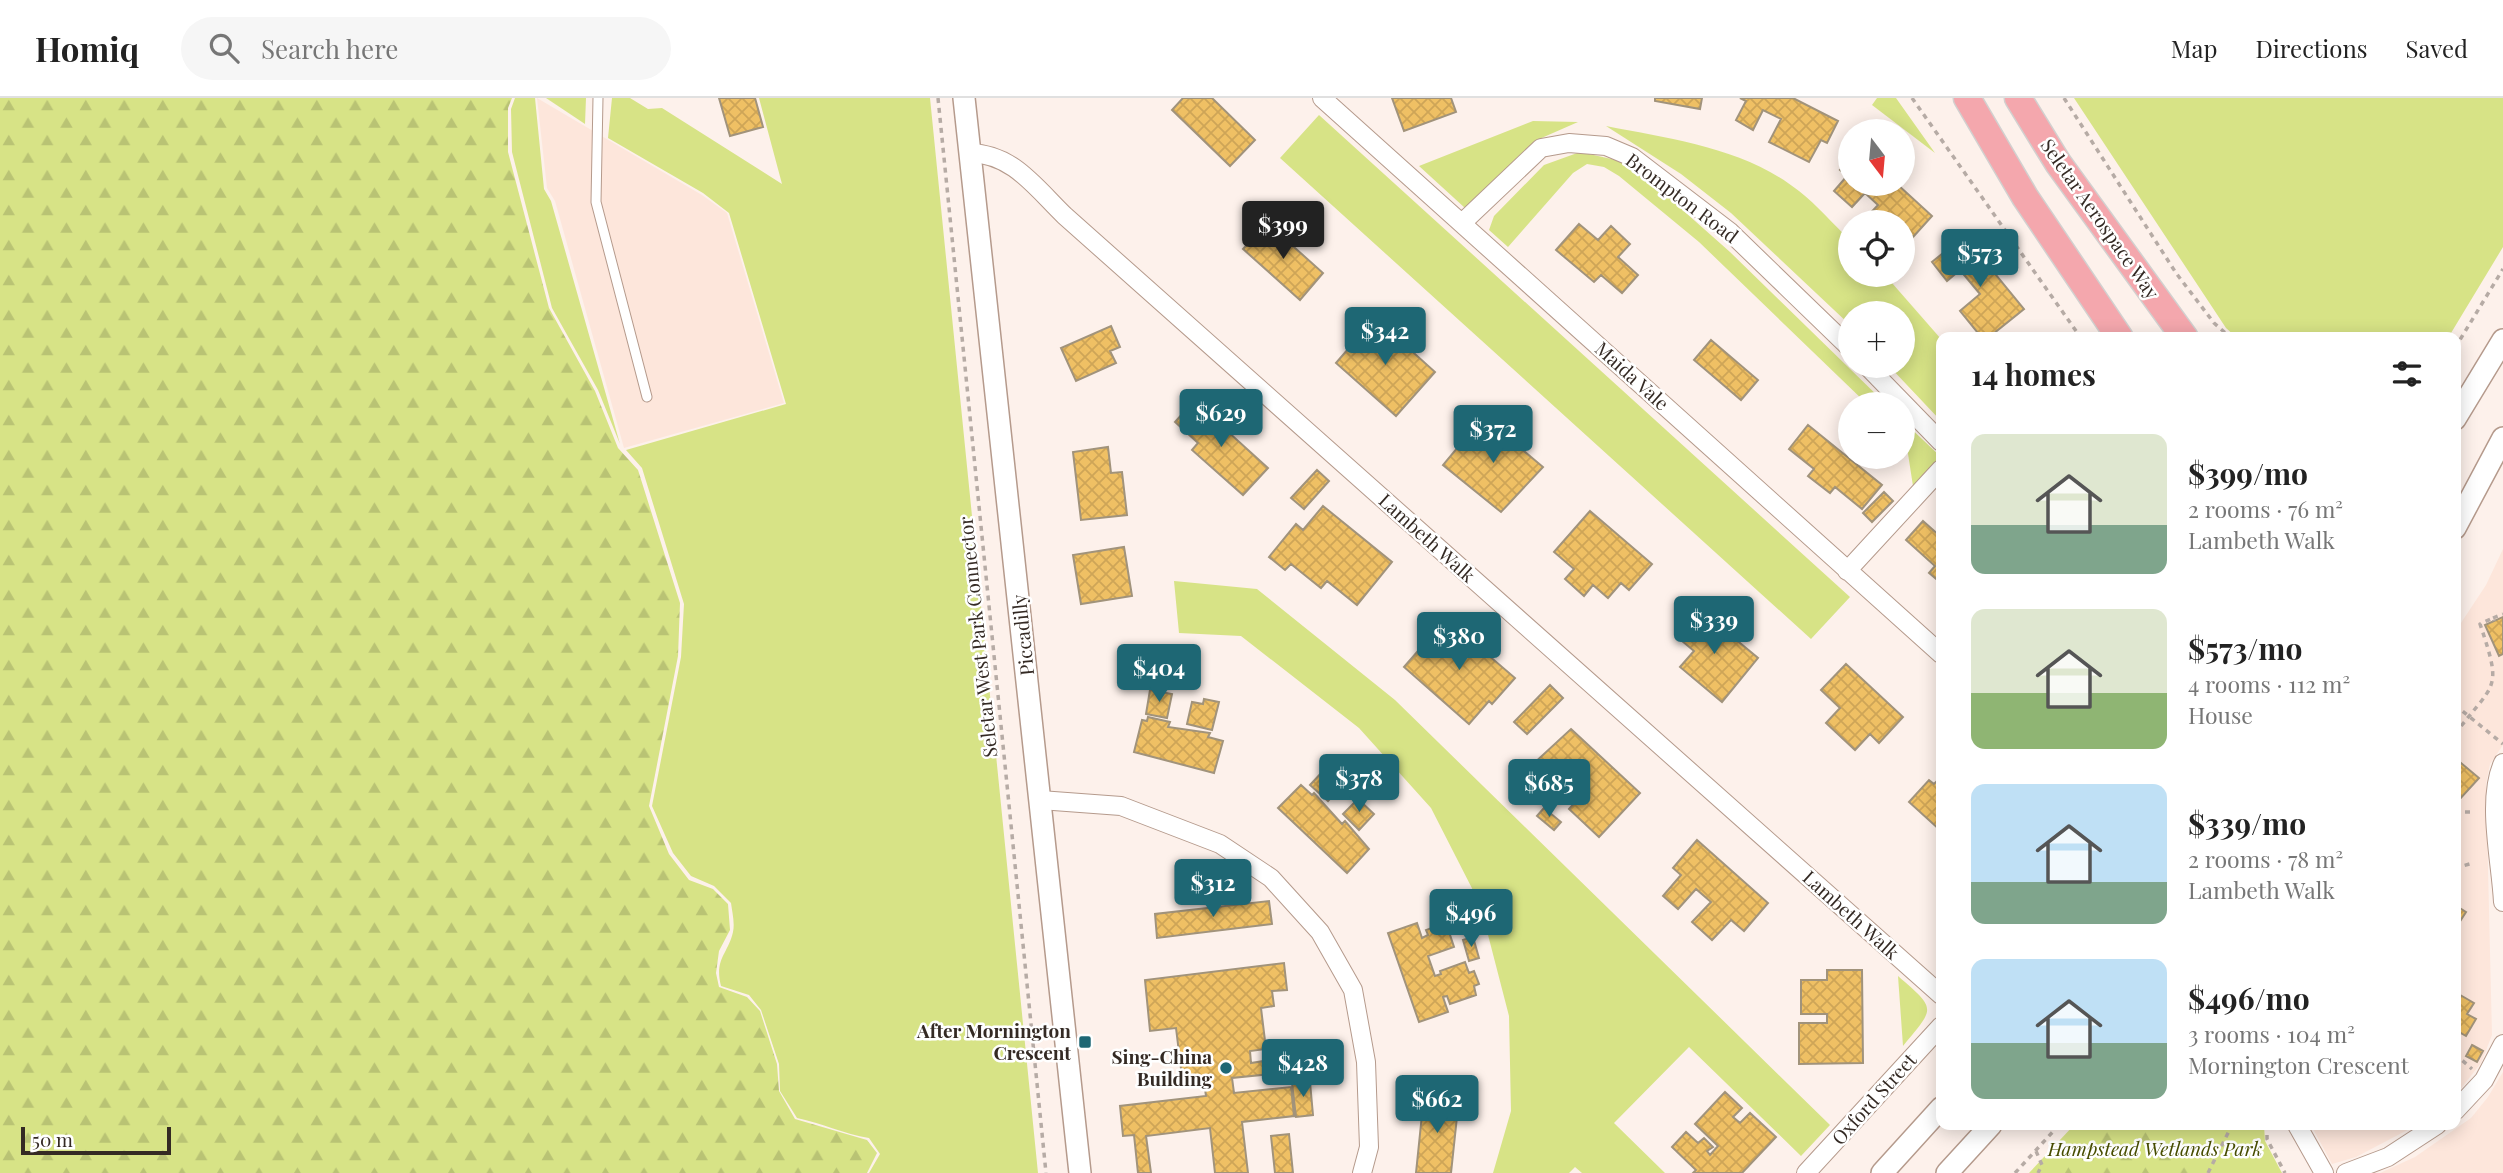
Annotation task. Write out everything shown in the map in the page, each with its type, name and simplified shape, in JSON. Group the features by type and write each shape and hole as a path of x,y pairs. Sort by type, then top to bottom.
{"main road":[{"path":"1967,98 2025,197 2116,332"},
{"name":"Seletar Aerospace Way","path":"2018,98 2058,163 2181,332"}],"street":[{"name":"Piccadilly","path":"964,98 1080,1173"},
{"name":"Maida Vale","path":"1322,98 1936,650"},
{"name":"Brompton Road","path":"1462,223 1541,148 1569,142 1606,146 1632,157 1730,232 1838,336"},
{"name":"Lambeth Walk","path":"970,153 989,154 1008,162 1075,225 1936,991"},
{"path":"2461,409 2503,340"},
{"path":"1879,378 1936,437"},
{"path":"2461,517 2503,438"},
{"path":"1847,571 1936,474"},
{"path":"2503,763 2498,775 2496,798 2503,902"},
{"path":"1040,800 1121,806 1220,844 1271,878 1320,932 1353,990 1364,1050 1369,1147 1362,1173"},
{"name":"Oxford Street","path":"1807,1173 1936,1031"},
{"path":"2461,1105 2484,1080 2503,1044"},
{"path":"1882,1173 1936,1114"},
{"path":"1954,1169 1987,1130"},
{"path":"2300,1130 2324,1173"},
{"path":"2346,1173 2388,1157 2429,1130"}],"lane":[{"path":"598,98 596,202 647,397"}],"path":[{"name":"Seletar West Park Connector","path":"938,98 1046,1173"},
{"path":"1912,98 2077,332"},
{"path":"2064,98 2176,273 2214,323 2224,332"},
{"path":"2461,338 2503,268"},
{"path":"2461,726 2497,680 2497,659 2480,624 2503,614"},
{"path":"2461,710 2503,744"},
{"path":"2461,812 2471,812"},
{"path":"2461,866 2473,863"},
{"path":"2015,1173 2055,1130"},
{"path":"2208,1173 2230,1130"},
{"path":"2267,1130 2267,1139 2285,1173"},
{"path":"2036,1151 2042,1165 2038,1173"}],"shaded area":[{"path":"537,98 702,195 727,213 784,403 624,448 555,201 547,188"},
{"path":"2503,549 2503,745 2490,764 2486,784 2492,1035 2481,1063 2461,1088 2461,623 2486,585"},
{"path":"2503,1072 2503,1173 2380,1173 2415,1157 2454,1130 2461,1130 2461,1125 2471,1118"},
{"path":"2314,1130 2407,1130 2356,1157 2332,1164"}],"green space":[{"path":"0,98 512,98 508,108 508,152 549,308 595,391 618,448 638,470 680,603 678,656 649,806 669,854 689,880 713,889 728,904 730,930 719,951 716,973 719,987 747,997 760,1011 777,1064 779,1091 795,1119 867,1140 877,1153 867,1173 0,1173"},
{"path":"515,98 535,98 544,189 551,201 620,444 598,390 552,308 512,152 511,109"},
{"path":"546,98 586,98 585,124"},
{"path":"612,98 630,98 648,109 662,108 782,184 759,98 930,98 1038,1173 869,1173 880,1154 869,1138 797,1118 780,1091 779,1064 761,1010 749,995 721,986 720,963 734,928 731,903 714,886 691,876 673,853 652,806 681,657 684,604 642,468 626,450 786,404 729,213 703,193 608,138"},
{"path":"1877,98 1896,98 1911,119 1890,119 1872,105"},
{"path":"2074,98 2503,98 2503,247 2452,332 2230,332"},
{"path":"1319,115 1850,597 1811,639 1280,158"},
{"path":"1533,121 1578,122 1537,140 1465,208 1419,166"},
{"path":"1915,125 1935,153 1915,138"},
{"path":"1606,126 1707,147 1778,176 1806,196 1838,228 1838,287 1896,287 1908,301 1838,301 1838,314 1731,213 1681,174"},
{"path":"1580,152 1625,162 1730,252 1838,357 1838,376 1699,242 1619,176 1604,167 1587,164 1573,173 1508,247 1489,230 1494,216 1544,165"},
{"path":"1915,309 1936,333 1936,416 1900,378 1915,378"},
{"path":"1840,378 1859,378 1874,392 1855,392"},
{"path":"1915,432 1936,452 1936,462 1913,486 1910,469 1915,469"},
{"path":"1174,581 1257,589 1395,700 1830,1125 1801,1156 1689,1047 1614,1123 1665,1173 1582,1173 1575,1167 1569,1173 1493,1173 1511,1111 1509,1016 1480,904 1431,808 1359,728 1241,636 1179,633"},
{"path":"1898,976 1920,996 1927,1009 1926,1016 1903,1046"},
{"name":"Hampstead Wetlands Park","path":"2069,1130 2264,1130 2265,1141 2282,1173 2029,1173"},
{"path":"2102,1130 2157,1130 2192,1173 2058,1173"}],"building":[{"path":"719,98 755,98 763,127 730,136"},
{"path":"1183,98 1212,98 1255,140 1230,166 1172,110"},
{"path":"1392,98 1451,98 1456,112 1404,131"},
{"path":"1655,98 1702,98 1700,109 1655,101"},
{"path":"1740,98 1793,98 1838,121 1827,143 1821,140 1809,162 1769,142 1781,119 1763,110 1753,130 1736,120 1746,101"},
{"path":"1840,196 1862,196 1852,207"},
{"path":"1868,196 1910,196 1932,216 1915,235 1915,210 1873,210 1878,205"},
{"path":"1267,223 1323,273 1300,300 1243,249"},
{"path":"1579,224 1598,240 1611,226 1630,244 1618,257 1638,275 1622,293 1601,275 1594,282 1556,250"},
{"path":"1964,236 2024,309 1995,332 1977,332 1960,311 1980,294 1960,270 1947,281 1932,262"},
{"path":"1375,318 1435,372 1396,416 1336,363"},
{"path":"1111,326 1120,347 1110,351 1116,363 1076,381 1061,348"},
{"path":"1711,340 1758,380 1741,400 1694,360"},
{"path":"1194,401 1268,468 1243,495 1192,450 1198,443 1175,422"},
{"path":"1483,417 1543,467 1501,512 1443,465"},
{"path":"1808,425 1838,449 1838,469 1862,469 1882,485 1862,509 1835,487 1830,493 1808,476 1814,469 1789,449"},
{"path":"1108,447 1111,473 1122,472 1127,515 1081,520 1073,452"},
{"path":"1317,470 1329,481 1304,509 1291,498"},
{"path":"1884,492 1893,501 1872,522 1863,513"},
{"path":"1323,506 1392,562 1357,605 1327,581 1321,588 1291,564 1285,570 1269,557 1296,524 1303,530"},
{"path":"1590,511 1652,564 1629,590 1621,583 1608,598 1593,585 1584,596 1565,579 1574,569 1554,552"},
{"path":"1923,521 1936,533 1936,579 1929,573 1935,566 1906,540"},
{"path":"1124,547 1132,596 1081,604 1073,555"},
{"path":"1699,609 1758,658 1722,702 1680,667 1694,651 1676,636"},
{"path":"2503,617 2503,654 2499,656 2485,625"},
{"path":"1446,619 1515,678 1492,704 1489,701 1469,724 1404,667"},
{"path":"1846,664 1903,717 1879,743 1870,734 1855,750 1826,723 1840,708 1821,690"},
{"path":"1550,685 1563,698 1527,734 1514,722"},
{"path":"1150,690 1172,694 1167,718 1146,714"},
{"path":"1204,699 1219,702 1212,730 1187,724 1192,702 1203,704"},
{"path":"1148,717 1170,722 1168,727 1210,733 1208,737 1223,741 1214,773 1134,752 1142,720 1147,721"},
{"path":"1571,729 1640,793 1599,837 1569,809 1587,789 1579,782 1560,801 1539,782 1544,778 1531,766"},
{"path":"2461,763 2479,778 2461,798"},
{"path":"1325,769 1342,785 1328,801 1310,785"},
{"path":"1929,780 1934,784 1936,782 1936,826 1909,802"},
{"path":"1301,785 1312,795 1314,793 1342,824 1345,821 1369,849 1347,873 1278,808"},
{"path":"1358,799 1374,814 1359,830 1343,814"},
{"path":"1544,808 1561,822 1554,830 1537,816"},
{"path":"1697,840 1768,903 1744,931 1731,920 1712,940 1692,922 1711,902 1696,889 1678,909 1663,896 1681,875 1673,868"},
{"path":"1269,901 1272,924 1157,938 1155,914"},
{"path":"1417,923 1422,938 1428,935 1426,930 1446,923 1454,947 1428,956 1435,976 1441,974 1440,971 1465,962 1469,973 1474,971 1479,984 1474,986 1476,995 1450,1004 1447,996 1443,997 1448,1012 1419,1022 1388,933"},
{"path":"1473,937 1479,958 1469,961 1463,940"},
{"name":"Sing-China Building","path":"1284,963 1287,990 1272,991 1274,1006 1261,1008 1266,1049 1250,1051 1251,1063 1270,1060 1271,1074 1232,1078 1234,1093 1291,1087 1294,1116 1242,1122 1248,1173 1215,1173 1210,1128 1146,1136 1151,1173 1138,1173 1134,1135 1123,1136 1120,1106 1206,1096 1204,1082 1183,1085 1176,1028 1150,1031 1145,980"},
{"path":"1827,970 1862,970 1863,1063 1799,1064 1799,1023 1827,1023 1827,1014 1801,1014 1801,980 1827,980"},
{"path":"2461,995 2474,1003 2467,1014 2476,1019 2466,1036 2461,1033"},
{"path":"2472,1045 2483,1051 2477,1062 2466,1056"},
{"path":"1310,1082 1313,1115 1296,1117 1292,1083"},
{"path":"1725,1092 1742,1108 1733,1117 1740,1123 1750,1113 1776,1137 1742,1173 1693,1173 1696,1170 1672,1147 1686,1132 1698,1143 1704,1138 1713,1147 1707,1151 1710,1155 1718,1146 1695,1124"},
{"path":"1424,1095 1459,1098 1451,1173 1416,1173"},
{"path":"1289,1134 1293,1173 1275,1173 1271,1136"}],"place":[{"name":"After Mornington Crescent","path":"1085,1042"},
{"name":"Sing-China Building","path":"1226,1068"}]}
